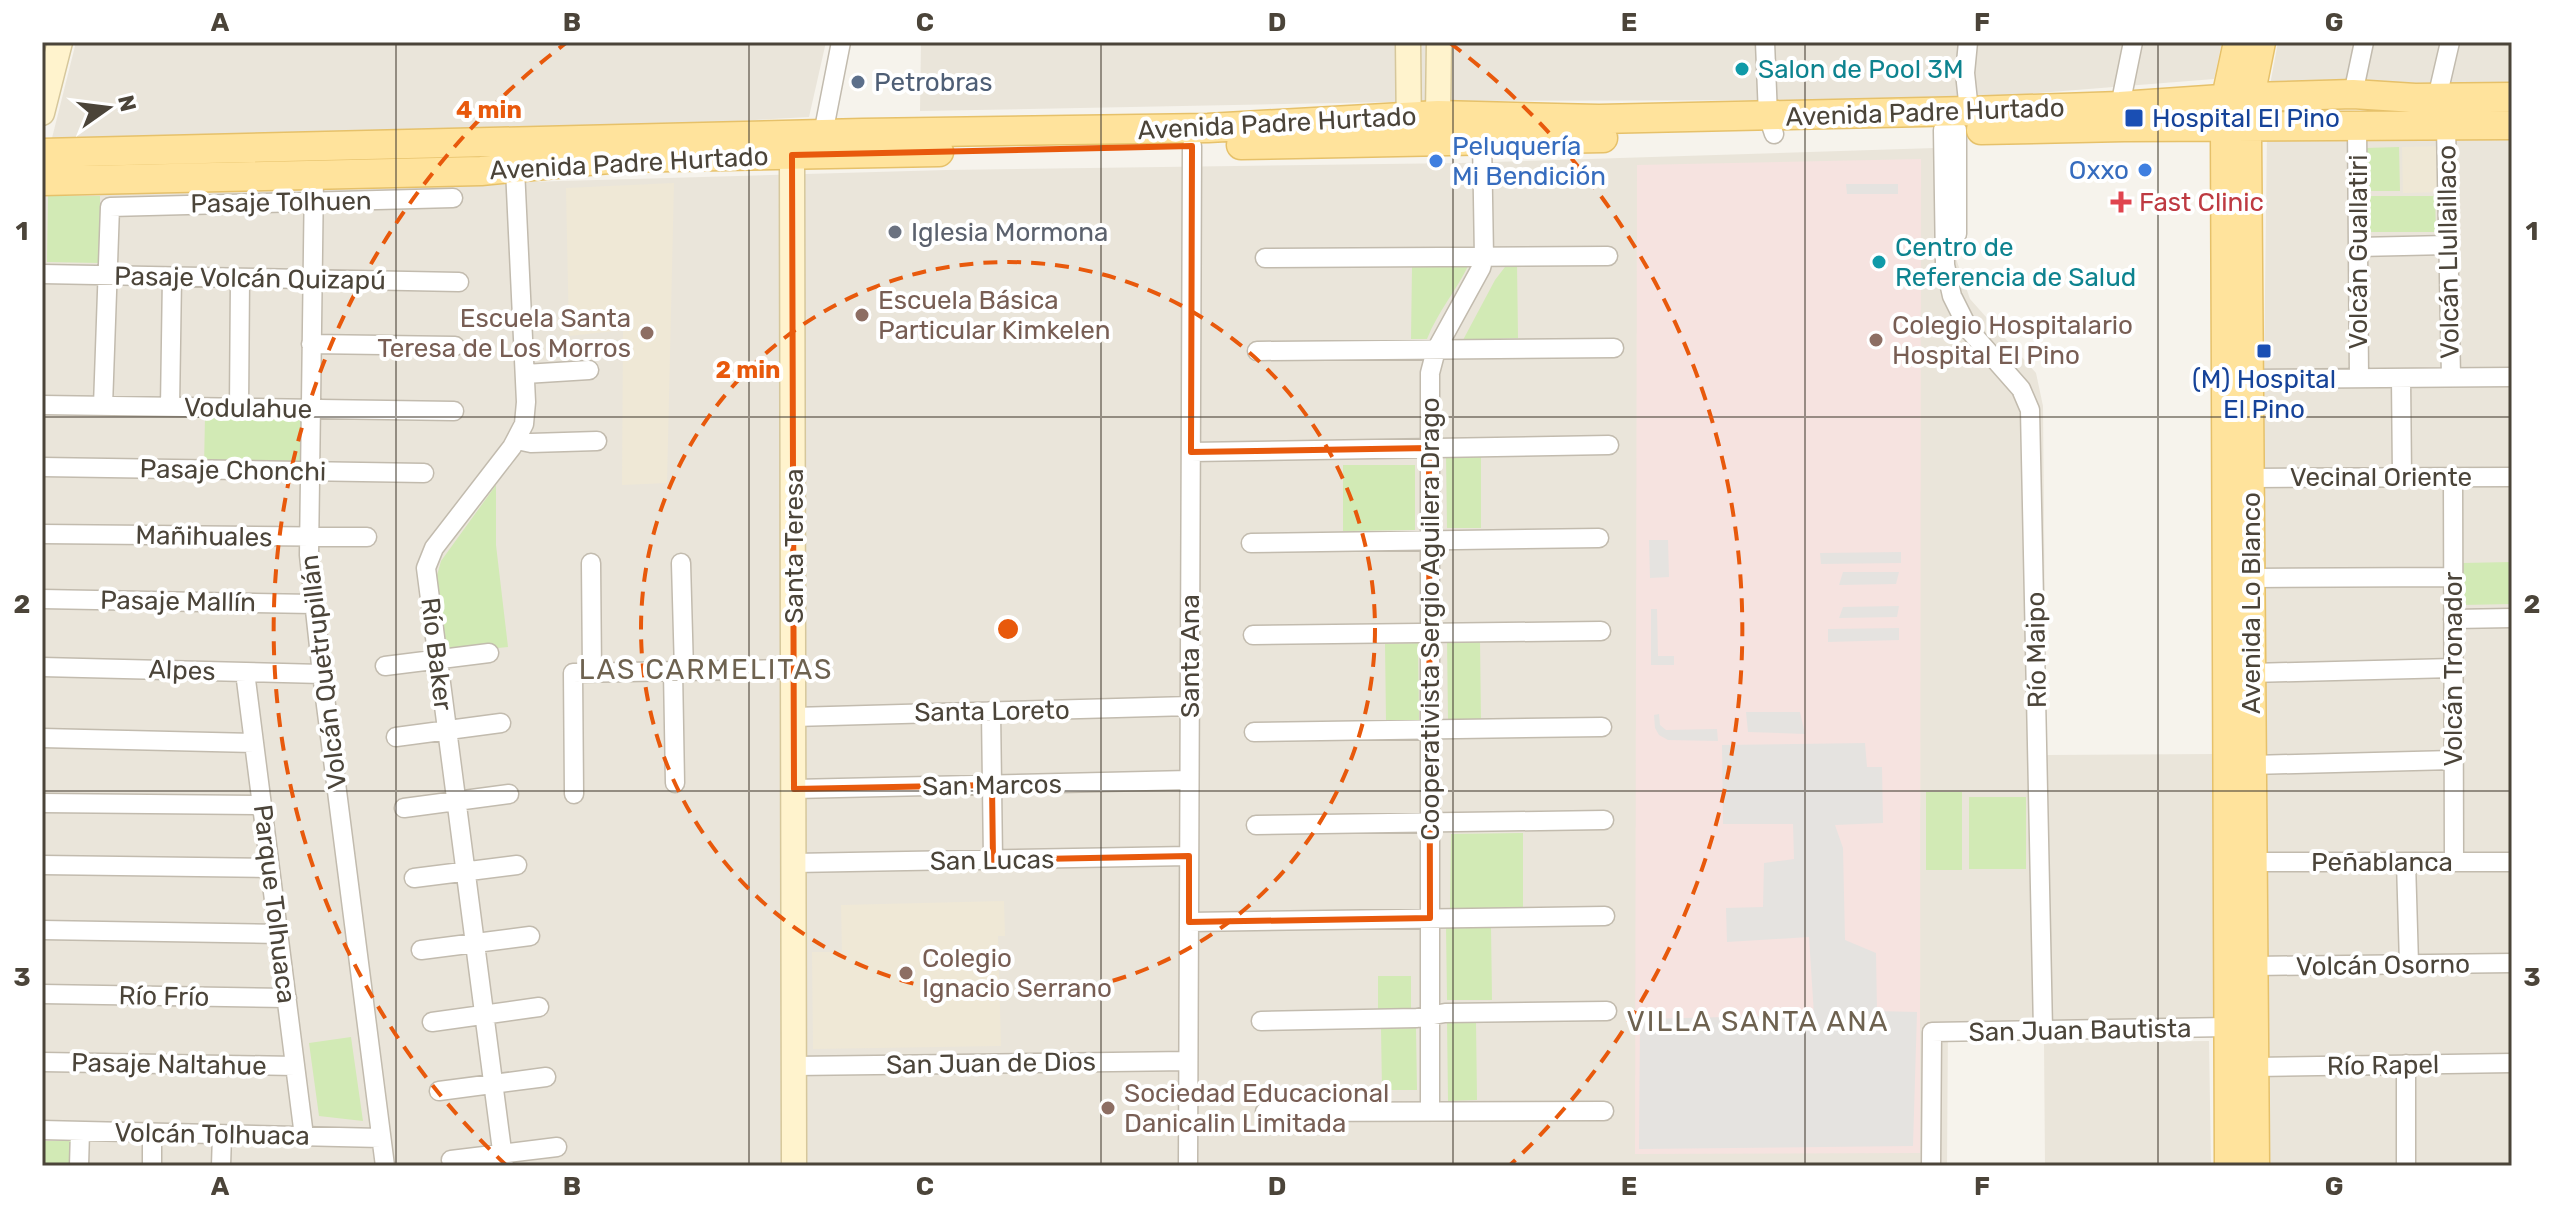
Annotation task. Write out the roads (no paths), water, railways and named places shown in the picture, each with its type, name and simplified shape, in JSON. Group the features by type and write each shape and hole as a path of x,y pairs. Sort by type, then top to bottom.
{"main road":[{"name":"Avenida Lo Blanco","path":"2229,1166 2238,42"},
{"name":"Avenida Lo Blanco","path":"2238,97 2261,42"},
{"name":"Avenida Padre Hurtado","path":"1956,124 2238,97 2353,94 2437,98 2512,97"},
{"name":"Avenida Padre Hurtado","path":"42,181 314,188 620,158 1192,146 1599,119 1771,125 2512,125"},
{"name":"Avenida Padre Hurtado","path":"42,153 1208,128 1422,129 1482,140 1771,125"},
{"name":"Avenida Lo Blanco","path":"2236,127 2249,379 2255,1166"}],"street":[{"path":"42,113 60,42"},
{"path":"792,155 823,134 841,42"},
{"path":"1408,42 1422,129"},
{"path":"1422,129 1439,42"},
{"path":"1765,42 1771,125"},
{"name":"Río Maipo","path":"1968,42 1956,124 1945,265 1952,296 1969,330 2021,389 2030,410 2043,1030"},
{"path":"2120,106 2133,42"},
{"path":"2353,94 2364,42"},
{"path":"2437,98 2450,42"},
{"name":"Volcán Guallatiri","path":"2357,126 2359,378"},
{"name":"Volcán Llullaillaco","path":"2446,126 2451,377"},
{"name":"Cooperativista Sergio Aguilera Drago","path":"1430,1111 1430,373 1436,350 1484,257 1482,140"},
{"name":"Santa Ana","path":"1188,1166 1192,146"},
{"name":"Santa Teresa","path":"792,155 794,1166"},
{"name":"Río Baker","path":"503,1160 427,573 430,555 517,440 526,413 515,169"},
{"name":"Pasaje Tolhuen","path":"106,276 110,207 314,188 453,198"},
{"name":"Volcán Quetrupillán","path":"314,188 308,538 322,674 385,1166"},
{"path":"2358,247 2448,245"},
{"path":"1265,258 1608,256"},
{"name":"Pasaje Volcán Quizapú","path":"42,274 459,282"},
{"path":"103,406 106,276"},
{"path":"170,407 172,277"},
{"path":"239,408 240,278"},
{"path":"311,344 455,346"},
{"path":"1257,351 1614,348"},
{"path":"525,374 589,370"},
{"path":"2249,379 2512,377"},
{"path":"2401,378 2402,477"},
{"name":"Vodulahue","path":"42,405 454,411"},
{"path":"517,440 531,443 597,441"},
{"path":"1191,452 1609,445"},
{"name":"Pasaje Chonchi","path":"42,467 424,473"},
{"name":"Volcán Tronador","path":"2453,476 2454,862"},
{"name":"Vecinal Oriente","path":"2250,478 2512,477"},
{"name":"Mañihuales","path":"42,534 367,537"},
{"path":"1251,543 1599,538"},
{"path":"574,794 591,563"},
{"path":"675,783 681,563"},
{"path":"2251,578 2453,577"},
{"name":"Pasaje Mallín","path":"42,599 314,604"},
{"path":"2453,619 2512,618"},
{"path":"1253,635 1601,631"},
{"path":"385,666 489,653"},
{"name":"Alpes","path":"42,667 322,674"},
{"path":"2251,673 2453,668"},
{"path":"583,673 794,669"},
{"name":"Parque Tolhuaca","path":"245,672 304,1136"},
{"name":"Santa Loreto","path":"794,717 1190,706"},
{"path":"991,711 993,860"},
{"path":"396,737 501,723"},
{"path":"1254,732 1602,727"},
{"path":"42,738 254,743"},
{"path":"2252,765 2453,760"},
{"name":"San Marcos","path":"794,789 1189,780"},
{"path":"404,808 509,794"},
{"path":"42,803 262,805"},
{"path":"1256,825 1604,820"},
{"name":"San Lucas","path":"794,863 1189,856"},
{"name":"Peñablanca","path":"2253,862 2512,862"},
{"path":"2406,862 2409,964"},
{"path":"42,865 270,868"},
{"path":"414,878 517,865"},
{"path":"1189,922 1605,916"},
{"path":"42,930 279,934"},
{"path":"421,950 530,936"},
{"name":"Volcán Osorno","path":"2254,966 2512,963"},
{"name":"Río Frío","path":"42,994 287,998"},
{"path":"432,1022 539,1007"},
{"path":"1261,1021 1417,1018 1445,1013 1607,1011"},
{"name":"San Juan Bautista","path":"1931,1166 1932,1032 2228,1027"},
{"name":"San Juan de Dios","path":"794,1066 1188,1061"},
{"name":"Pasaje Naltahue","path":"42,1062 295,1066"},
{"name":"Río Rapel","path":"2254,1067 2512,1063"},
{"path":"2406,1064 2406,1166"},
{"path":"439,1091 546,1077"},
{"path":"1265,1112 1604,1111"},
{"name":"Volcán Tolhuaca","path":"42,1130 381,1138"},
{"path":"79,1166 80,1131"},
{"path":"152,1133 152,1166"},
{"path":"221,1166 222,1135"},
{"path":"451,1160 503,1160 557,1147"}],"place":[{"name":"Salon de Pool 3M","path":"1742,69"},
{"name":"Petrobras","path":"858,82"},
{"name":"Hospital El Pino","path":"2134,118"},
{"name":"Peluquería Mi Bendición","path":"1436,161"},
{"name":"Oxxo","path":"2145,170"},
{"name":"Fast Clinic","path":"2121,202"},
{"name":"Iglesia Mormona","path":"895,232"},
{"name":"Centro de Referencia de Salud","path":"1879,262"},
{"name":"Escuela Básica Particular Kimkelen","path":"862,315"},
{"name":"Escuela Santa Teresa de Los Morros","path":"647,333"},
{"name":"Colegio Hospitalario Hospital El Pino","path":"1876,340"},
{"name":"(M) Hospital El Pino","path":"2264,351"},
{"name":"Colegio Ignacio Serrano","path":"906,973"},
{"name":"Sociedad Educacional Danicalin Limitada","path":"1108,1108"}],"district":[{"name":"LAS CARMELITAS","path":"706,669"},
{"name":"VILLA SANTA ANA","path":"1758,1021"}]}
